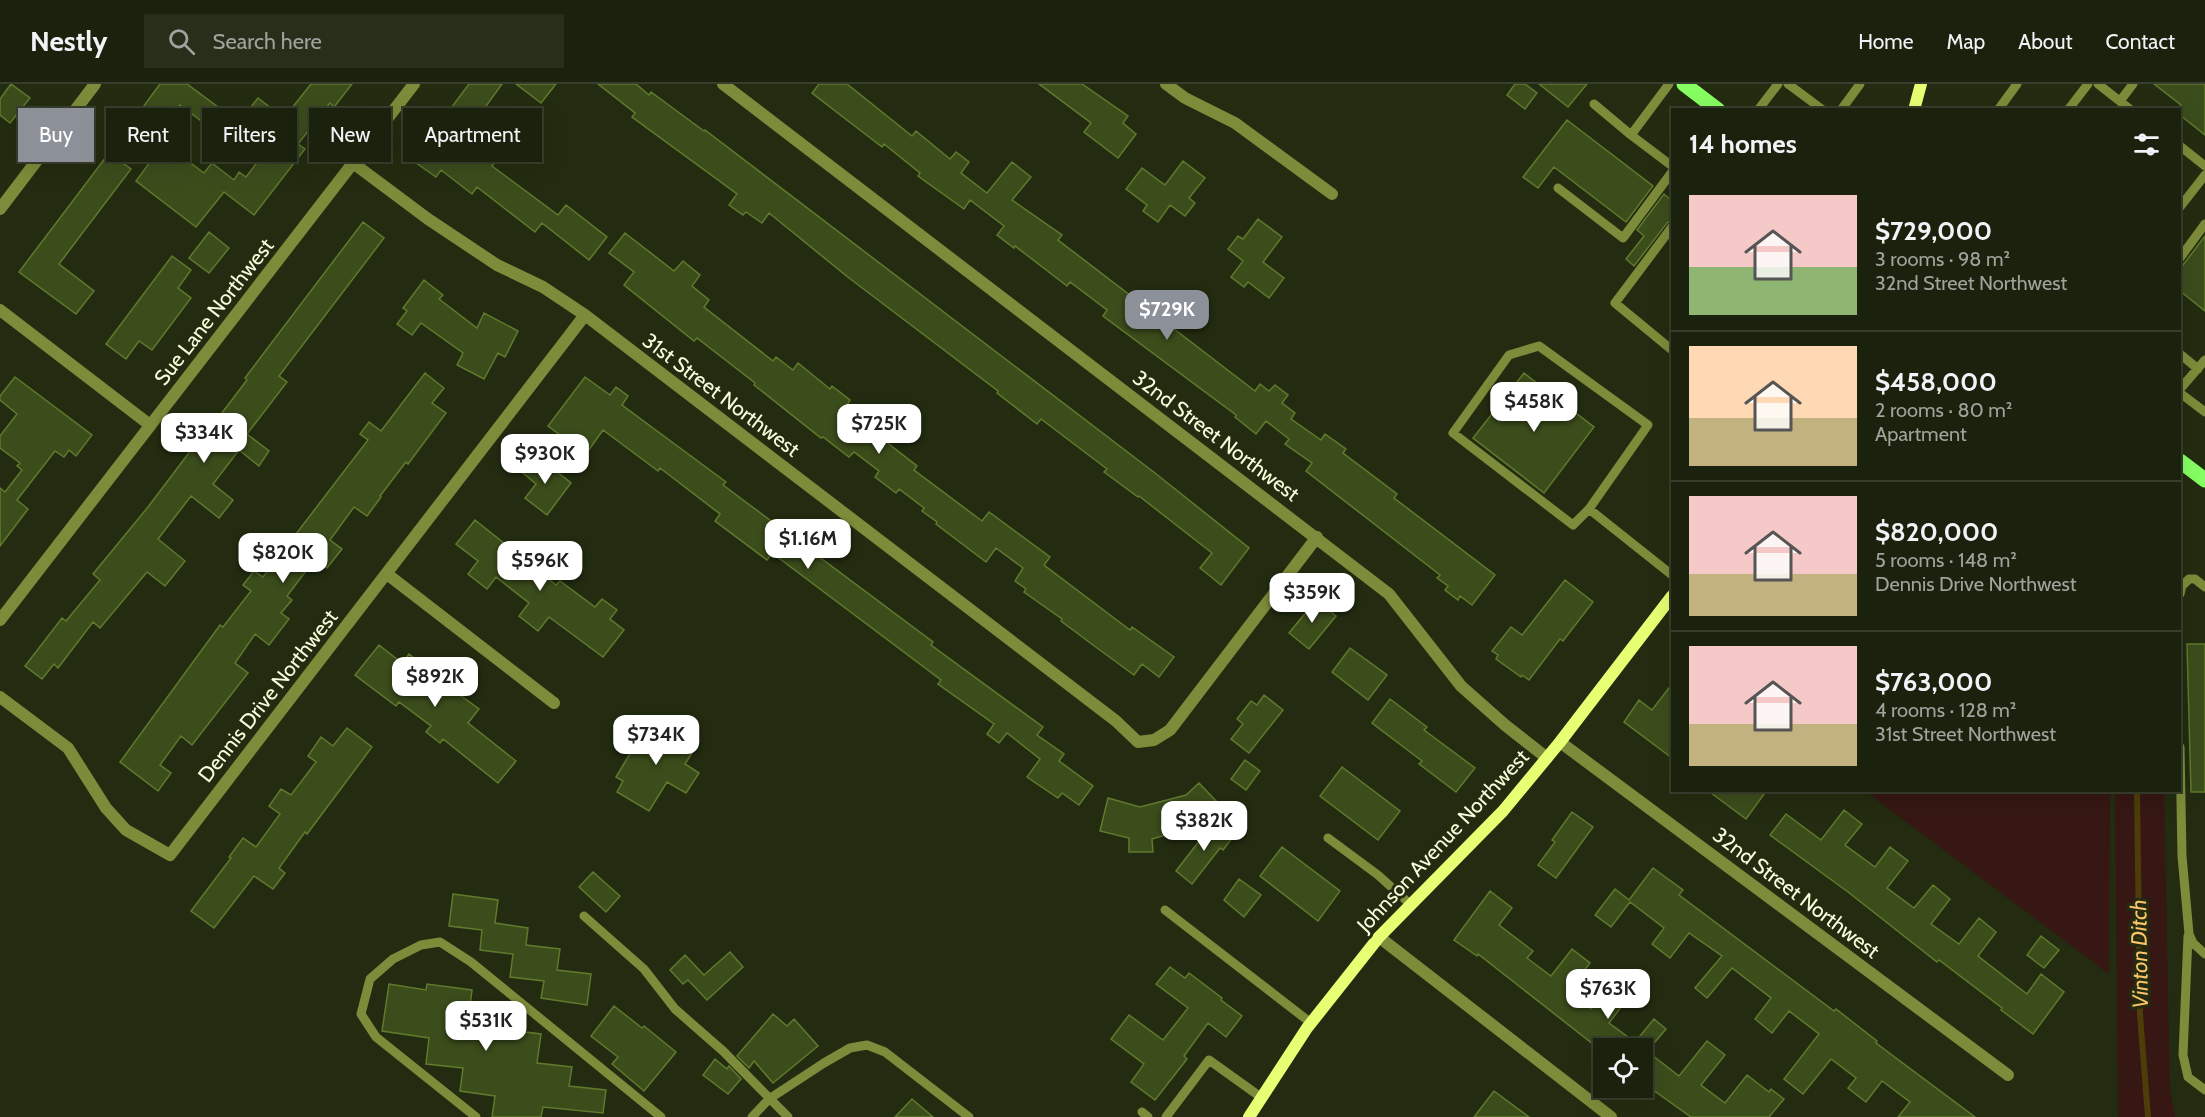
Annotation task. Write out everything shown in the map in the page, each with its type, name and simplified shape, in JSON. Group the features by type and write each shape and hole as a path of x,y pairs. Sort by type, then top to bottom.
{"main road":[{"path":"1684,84 1715,108"},
{"path":"2181,462 2205,480"}],"street":[{"path":"0,209 95,84"},
{"name":"Sue Lane Northwest","path":"0,620 414,84"},
{"name":"32nd Street Northwest","path":"723,84 1389,594 1461,686 1547,758"},
{"path":"1166,84 1185,98 1235,123 1332,194"},
{"path":"1915,108 1921,84"},
{"name":"31st Street Northwest","path":"354,163 428,219 497,265 543,287 585,315 1116,721 1138,742 1154,740 1170,730 1317,537"},
{"path":"0,310 150,425"},
{"name":"Dennis Drive Northwest","path":"0,697 68,748 106,808 126,830 170,855 585,315"},
{"path":"387,574 554,703"},
{"name":"Johnson Avenue Northwest","path":"1249,1117 1311,1023 1379,937 1503,811 1560,742 1671,597"},
{"name":"32nd Street Northwest","path":"1560,742 2008,1075"},
{"path":"1379,937 1611,1117"}],"lane":[{"path":"1631,135 1669,84"},
{"path":"1760,108 1778,84"},
{"path":"1788,84 1820,108"},
{"path":"1842,108 1860,84"},
{"path":"1999,108 2017,84"},
{"path":"2098,84 2129,108"},
{"path":"2120,101 2133,84"},
{"path":"2069,108 2082,86"},
{"path":"1594,104 1671,165"},
{"path":"2181,147 2205,166"},
{"path":"1558,188 1623,238 1671,173"},
{"path":"2181,206 2205,175"},
{"path":"2181,257 2205,224"},
{"path":"1671,228 1615,303 1671,349"},
{"path":"1539,346 1648,426 1589,509 1573,525 1453,433 1509,355 1539,346"},
{"path":"2181,355 2198,369"},
{"path":"2181,390 2205,360"},
{"path":"2181,392 2205,412"},
{"path":"1589,509 1671,574"},
{"path":"2181,590 2189,579 2195,579 2205,587"},
{"path":"2181,792 2182,856 2188,934 2183,1055 2188,1077 2205,1090"},
{"path":"1328,838 1378,875 1410,904"},
{"path":"1165,910 1311,1023"},
{"path":"584,916 644,969 675,1009 723,1051 788,1117"},
{"path":"2188,934 2193,944 2205,954"},
{"path":"476,1117 376,1037 361,1014 370,979 393,959 421,945 440,942 471,962 661,1117"},
{"path":"752,1117 769,1099 850,1048 867,1045 885,1052 969,1117"},
{"path":"1166,1117 1209,1060 1262,1098"}],"shaded area":[{"path":"1866,792 2110,792 2109,974"},
{"path":"2115,792 2164,792 2170,1090 2175,1117 2118,1117"}],"building":[{"path":"11,84 30,98 22,108 18,108 18,113 10,123 0,115 0,99"},
{"path":"160,84 187,84 219,108 202,108 202,122 190,113 190,108 180,105 178,108 142,108"},
{"path":"311,84 352,84 334,107 330,103 326,108 309,108 309,130 298,144 305,149 297,159 297,108 292,108"},
{"path":"469,84 502,84 485,108 451,108"},
{"path":"516,84 556,84 541,103"},
{"path":"598,84 636,84 649,95 651,92 705,130 1155,473 1249,548 1221,585 1200,568 1212,553 1139,496 1104,472 1107,469 1041,419 1037,424 997,393 998,391 849,278 769,213 762,223 746,212 743,215 729,205 737,194 632,117 635,113"},
{"path":"819,84 847,84 912,136 916,131 950,159 956,152 969,162 961,173 987,193 1012,162 1031,177 1012,200 1062,235 1058,240 1255,391 1260,384 1269,391 1275,385 1288,395 1282,403 1295,413 1291,419 1321,440 1325,434 1346,449 1343,453 1397,494 1394,498 1495,575 1472,605 1460,596 1458,600 1445,590 1448,586 1437,578 1440,575 1306,471 1312,463 1285,444 1289,439 1266,421 1256,434 1235,417 1236,415 1103,316 1107,310 1070,282 1067,286 997,235 1004,226 970,200 964,209 918,176 920,173 884,144 882,147 812,93"},
{"path":"1039,84 1082,84 1128,116 1123,123 1136,134 1118,158 1084,132 1091,123"},
{"path":"1515,84 1525,84 1537,93 1525,109 1507,95"},
{"path":"1539,84 1587,84 1568,107"},
{"path":"2154,84 2205,84 2205,135 2181,116 2181,108 2179,108 2181,105"},
{"path":"258,98 271,108 250,108"},
{"path":"1567,120 1653,186 1626,222 1554,167 1538,188 1523,177"},
{"path":"106,157 106,162 121,162 131,169 59,264 94,291 76,314 19,272"},
{"path":"1183,161 1205,178 1189,198 1195,203 1185,216 1170,205 1158,222 1143,211 1147,205 1126,189 1142,168 1165,185"},
{"path":"150,162 189,162 204,173 212,163 234,180 239,172 246,177 257,162 295,162 254,215 224,192 196,227 136,181"},
{"path":"415,162 495,162 492,166 558,215 566,205 607,237 589,260 542,223 535,232 477,187 472,194 441,170 436,177"},
{"path":"1664,194 1671,200 1671,221 1634,266 1626,259 1644,236 1637,230"},
{"path":"1258,219 1282,237 1263,262 1284,278 1269,298 1248,282 1244,287 1231,277 1243,261 1228,249 1238,236 1243,239"},
{"path":"363,222 384,238 279,376 287,382 247,434 269,451 259,466 239,450 213,484 233,500 219,518 191,496 158,539 185,561 165,586 147,572 100,628 93,622 58,668 54,664 42,679 25,666 62,618 66,621 100,580 93,574 148,507 207,429 209,430 247,380 245,378"},
{"path":"209,232 229,248 209,273 189,258"},
{"path":"625,233 674,271 683,261 700,275 692,286 709,300 704,307 773,361 776,357 793,370 798,363 830,389 832,386 850,400 847,405 874,426 871,430 917,466 914,470 982,521 989,512 1050,557 1044,565 1130,630 1132,627 1174,657 1159,677 1142,664 1134,675 1093,645 1024,592 1026,589 1015,581 1023,568 996,548 986,562 936,524 937,522 922,511 924,508 899,489 896,493 875,477 879,471 854,452 849,457 823,437 821,438 754,385 755,383 697,338 694,341 624,285 634,272 609,253"},
{"path":"2205,236 2205,311 2181,292 2181,268"},
{"path":"172,256 191,270 178,288 191,298 152,350 139,341 126,359 106,344"},
{"path":"424,280 443,295 439,299 477,328 484,313 518,331 505,357 498,353 484,379 457,365 463,353 421,323 412,335 397,324 407,311 403,308"},
{"path":"425,373 444,388 432,403 446,413 408,464 406,462 367,516 354,507 330,540 342,549 327,568 315,559 287,596 292,600 281,613 289,619 269,645 255,634 235,663 248,673 192,745 181,736 160,765 171,773 158,791 120,762 220,625 223,627 251,591 243,585 254,571 263,577 368,440 360,434 369,422 381,431"},
{"path":"1524,373 1594,427 1544,493 1473,438"},
{"path":"15,377 92,435 76,456 69,450 64,457 55,451 17,500 28,509 0,546 0,488 5,492 22,470 17,466 20,463 0,448 0,436 17,414 0,400 0,396"},
{"path":"585,377 610,395 616,387 628,396 622,405 726,482 723,485 933,642 931,645 1043,727 1037,735 1064,754 1059,761 1093,786 1079,805 1062,793 1058,798 1027,777 1040,759 1007,733 999,743 987,734 994,724 938,684 941,680 772,553 767,560 715,521 720,514 660,468 658,471 603,430 586,454 548,426"},
{"path":"537,456 571,483 547,515 525,498 536,484 523,473"},
{"path":"475,520 556,585 560,581 595,607 602,599 617,610 610,619 624,630 603,657 549,617 538,631 519,616 529,603 496,577 487,589 468,574 478,561 456,544"},
{"path":"1565,580 1593,602 1563,641 1560,639 1529,680 1522,675 1521,677 1496,659 1498,655 1492,651 1511,627 1522,635"},
{"path":"1316,600 1336,616 1309,649 1289,633"},
{"path":"2187,644 2205,644 2205,792 2191,792"},
{"path":"379,645 402,663 409,654 426,667 424,669 479,709 468,723 516,761 498,783 443,739 440,743 426,732 431,726 399,702 396,706 355,675"},
{"path":"1350,648 1387,675 1368,700 1332,672"},
{"path":"1671,685 1671,757 1624,722 1639,700 1652,710"},
{"path":"1264,695 1283,710 1249,753 1231,739 1243,724 1237,719 1251,701 1257,705"},
{"path":"1390,699 1427,727 1424,730 1475,768 1456,792 1419,764 1422,761 1372,723"},
{"path":"647,718 695,748 685,764 699,773 686,793 667,782 649,811 617,792 623,781 616,777 637,742 634,740"},
{"path":"347,728 372,747 279,868 285,873 273,889 254,876 214,928 191,911 231,858 229,857 243,838 256,847 280,814 269,806 281,789 291,795 316,762 308,756 321,737 333,746"},
{"path":"1245,760 1260,771 1246,790 1231,779"},
{"path":"1342,767 1400,811 1378,840 1320,796"},
{"path":"1199,783 1218,803 1205,815 1213,821 1152,839 1153,852 1129,852 1129,838 1100,831 1108,798 1140,807 1186,795"},
{"path":"1710,792 1766,792 1746,819"},
{"path":"1844,810 1862,824 1845,845 1875,867 1890,847 1908,861 1887,888 1914,908 1933,885 1950,899 1931,924 1959,944 1979,918 1996,932 1978,956 2027,994 2041,974 2064,992 2033,1034 1939,960 1937,962 1848,892 1770,835 1786,814 1821,840"},
{"path":"1572,812 1593,827 1556,878 1538,865 1555,842 1552,840"},
{"path":"1214,822 1233,837 1223,850 1220,848 1192,884 1176,871"},
{"path":"1282,847 1340,891 1318,921 1260,876"},
{"path":"1653,868 1683,890 1679,895 1834,1011 1836,1009 1877,1041 1876,1043 1975,1117 1898,1117 1910,1102 1882,1081 1866,1102 1848,1088 1856,1078 1831,1059 1803,1094 1784,1079 1819,1034 1789,1011 1772,1033 1755,1019 1771,998 1732,968 1707,998 1695,988 1722,956 1689,933 1670,958 1652,944 1664,928 1630,902 1611,927 1595,915 1615,889 1629,900"},
{"path":"593,872 620,896 606,912 579,887"},
{"path":"1239,879 1261,895 1244,917 1224,900"},
{"path":"1490,891 1512,908 1499,925 1533,951 1527,958 1551,976 1572,949 1590,963 1568,992 1591,1009 1610,985 1628,998 1609,1023 1630,1038 1593,1038 1593,1044 1478,954 1477,956 1454,940"},
{"path":"453,894 498,900 495,923 528,928 526,945 560,949 557,970 591,974 587,1005 541,998 544,981 510,977 513,954 480,950 482,930 449,926"},
{"path":"2041,936 2059,950 2044,968 2027,955"},
{"path":"730,952 743,967 707,1000 688,980 683,984 670,970 685,955 704,975"},
{"path":"1170,967 1185,978 1189,973 1242,1016 1226,1037 1208,1023 1184,1056 1187,1059 1155,1100 1131,1082 1144,1064 1111,1039 1129,1015 1163,1040 1188,1008 1156,984"},
{"path":"389,984 426,990 427,984 472,990 470,1006 504,1010 501,1029 541,1034 537,1063 572,1067 569,1086 606,1090 603,1113 543,1107 541,1117 492,1117 495,1096 460,1091 463,1068 426,1064 429,1038 382,1031"},
{"path":"614,1006 642,1028 644,1026 676,1052 644,1091 612,1064 618,1057 591,1036"},
{"path":"773,1014 787,1026 794,1019 818,1046 773,1083 754,1061 749,1068 737,1056"},
{"path":"1654,1019 1666,1029 1653,1044 1653,1038 1638,1038"},
{"path":"1707,1041 1725,1055 1701,1085 1725,1103 1747,1075 1769,1092 1771,1089 1784,1099 1769,1117 1691,1117 1653,1090 1653,1056 1679,1076"},
{"path":"715,1059 727,1069 729,1066 741,1079 728,1094 703,1075"},
{"path":"1494,1091 1529,1117 1474,1117"},
{"path":"912,1099 933,1117 895,1117"}],"waterway":[{"name":"Vinton Ditch","path":"2137,792 2140,1015 2148,1117"}]}
